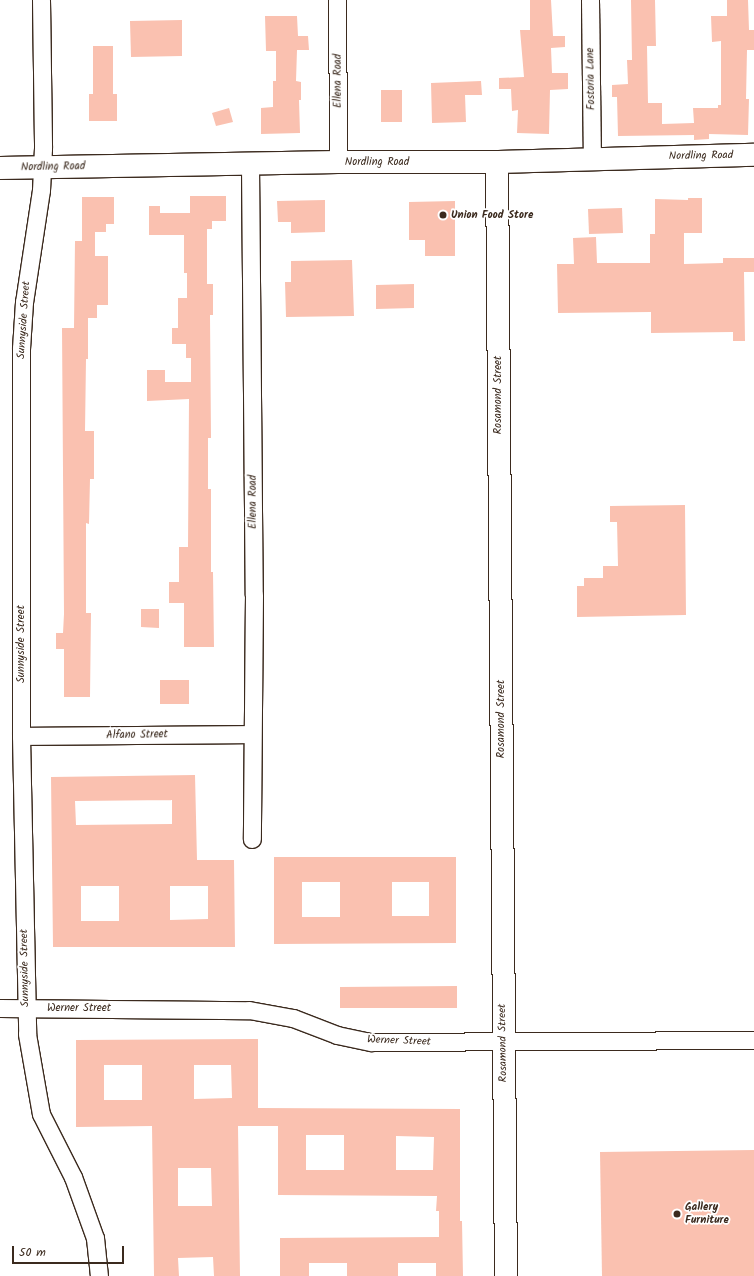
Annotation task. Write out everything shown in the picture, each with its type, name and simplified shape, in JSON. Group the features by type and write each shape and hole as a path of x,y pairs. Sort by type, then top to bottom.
{"street":[{"name":"Sunnyside Street","path":"41,0 41,190 24,302 21,348 21,736 27,1034 41,1114 73,1177 95,1238 98,1276"},
{"name":"Ellena Road","path":"337,0 338,162"},
{"name":"Fostoria Lane","path":"590,0 592,158"},
{"name":"Nordling Road","path":"0,168 338,162 497,162 592,158 754,155"},
{"name":"Rosamond Street","path":"497,162 506,1276"},
{"name":"Ellena Road","path":"250,164 254,595 252,840"},
{"name":"Alfano Street","path":"21,736 252,734"},
{"name":"Werner Street","path":"0,1008 26,1007 249,1010 293,1018 337,1035 371,1042 503,1043 754,1040"}],"building":[{"path":"530,0 551,0 553,36 565,36 565,47 551,48 552,73 568,73 568,89 550,90 549,134 517,133 518,110 512,111 511,89 499,89 499,78 524,77 520,30 530,30"},
{"path":"631,0 655,0 656,46 647,46 648,103 662,103 662,124 694,123 693,108 718,108 718,105 721,105 721,41 712,42 711,16 727,16 727,0 748,0 749,30 754,30 754,50 747,50 746,99 749,99 748,135 709,134 709,139 694,140 694,135 618,136 617,97 612,97 612,85 628,84 627,60 632,60"},
{"path":"265,16 297,16 298,36 308,36 309,50 297,50 296,81 301,82 301,100 299,100 300,133 261,134 261,108 273,107 273,81 276,81 276,51 266,51"},
{"path":"182,20 182,56 131,57 130,21"},
{"path":"93,46 113,46 113,94 117,94 117,121 89,121 89,94 93,94"},
{"path":"481,81 482,95 465,95 466,122 432,123 431,83"},
{"path":"381,90 402,90 402,122 381,122"},
{"path":"229,108 233,122 216,126 212,113"},
{"path":"190,196 226,196 226,221 212,221 212,229 207,229 207,284 213,284 213,315 210,315 211,438 208,438 208,489 211,489 211,572 213,572 214,647 184,647 184,603 169,603 169,582 179,582 179,547 188,547 189,399 147,401 147,370 165,370 165,382 191,382 191,358 186,358 186,344 172,344 172,328 178,328 178,298 187,298 187,273 184,273 184,235 149,235 149,206 160,206 160,213 190,213"},
{"path":"82,197 114,197 114,224 106,224 106,232 95,232 95,256 108,256 108,305 97,305 97,318 88,318 85,431 94,431 94,479 90,479 89,524 86,523 86,613 91,613 90,697 64,697 64,649 56,649 56,633 63,633 64,614 62,328 74,328 75,241 82,241"},
{"path":"688,198 702,198 702,233 684,233 684,264 723,263 723,258 754,258 754,272 744,272 745,341 733,341 733,332 651,333 651,312 558,313 557,264 574,264 573,238 596,237 597,263 650,263 650,234 655,234 655,199 688,200"},
{"path":"325,200 325,232 291,233 291,222 278,222 277,201"},
{"path":"455,201 455,256 425,256 425,240 409,240 409,202"},
{"path":"622,208 623,233 589,234 588,209"},
{"path":"352,260 354,316 286,317 285,282 291,282 291,261"},
{"path":"414,284 414,308 376,309 376,285"},
{"path":"685,505 686,615 577,617 577,586 584,586 584,578 603,578 603,566 618,566 617,522 610,522 610,506"},
{"path":"141,609 159,609 159,628 141,627"},
{"path":"160,680 189,680 189,704 160,704"},
{"path":"195,775 197,860 234,860 235,947 53,947 51,777","holes":["172,800 172,824 76,825 75,801","81,886 119,886 119,921 81,921","170,886 208,886 208,919 170,920"]},
{"path":"274,857 456,857 456,943 274,944","holes":["302,882 340,882 340,917 302,917","392,882 429,882 429,916 392,916"]},
{"path":"457,986 457,1008 340,1008 340,987"},
{"path":"258,1039 258,1108 460,1109 460,1221 462,1221 463,1276 436,1276 436,1263 398,1263 398,1276 347,1276 347,1263 309,1263 309,1276 280,1276 280,1238 439,1237 439,1211 436,1211 437,1196 278,1195 278,1126 238,1126 240,1276 214,1276 213,1257 178,1258 179,1276 154,1276 152,1126 76,1127 76,1040","holes":["104,1065 142,1065 142,1100 104,1100","194,1065 231,1065 232,1098 194,1099","306,1135 344,1135 344,1170 306,1170","396,1136 434,1137 433,1170 396,1170","178,1168 211,1168 212,1206 178,1206"]},
{"name":"Gallery Furniture","path":"754,1150 754,1276 602,1276 600,1152"}],"place":[{"name":"Union Food Store","path":"443,215"},
{"name":"Gallery Furniture","path":"677,1214"}]}
